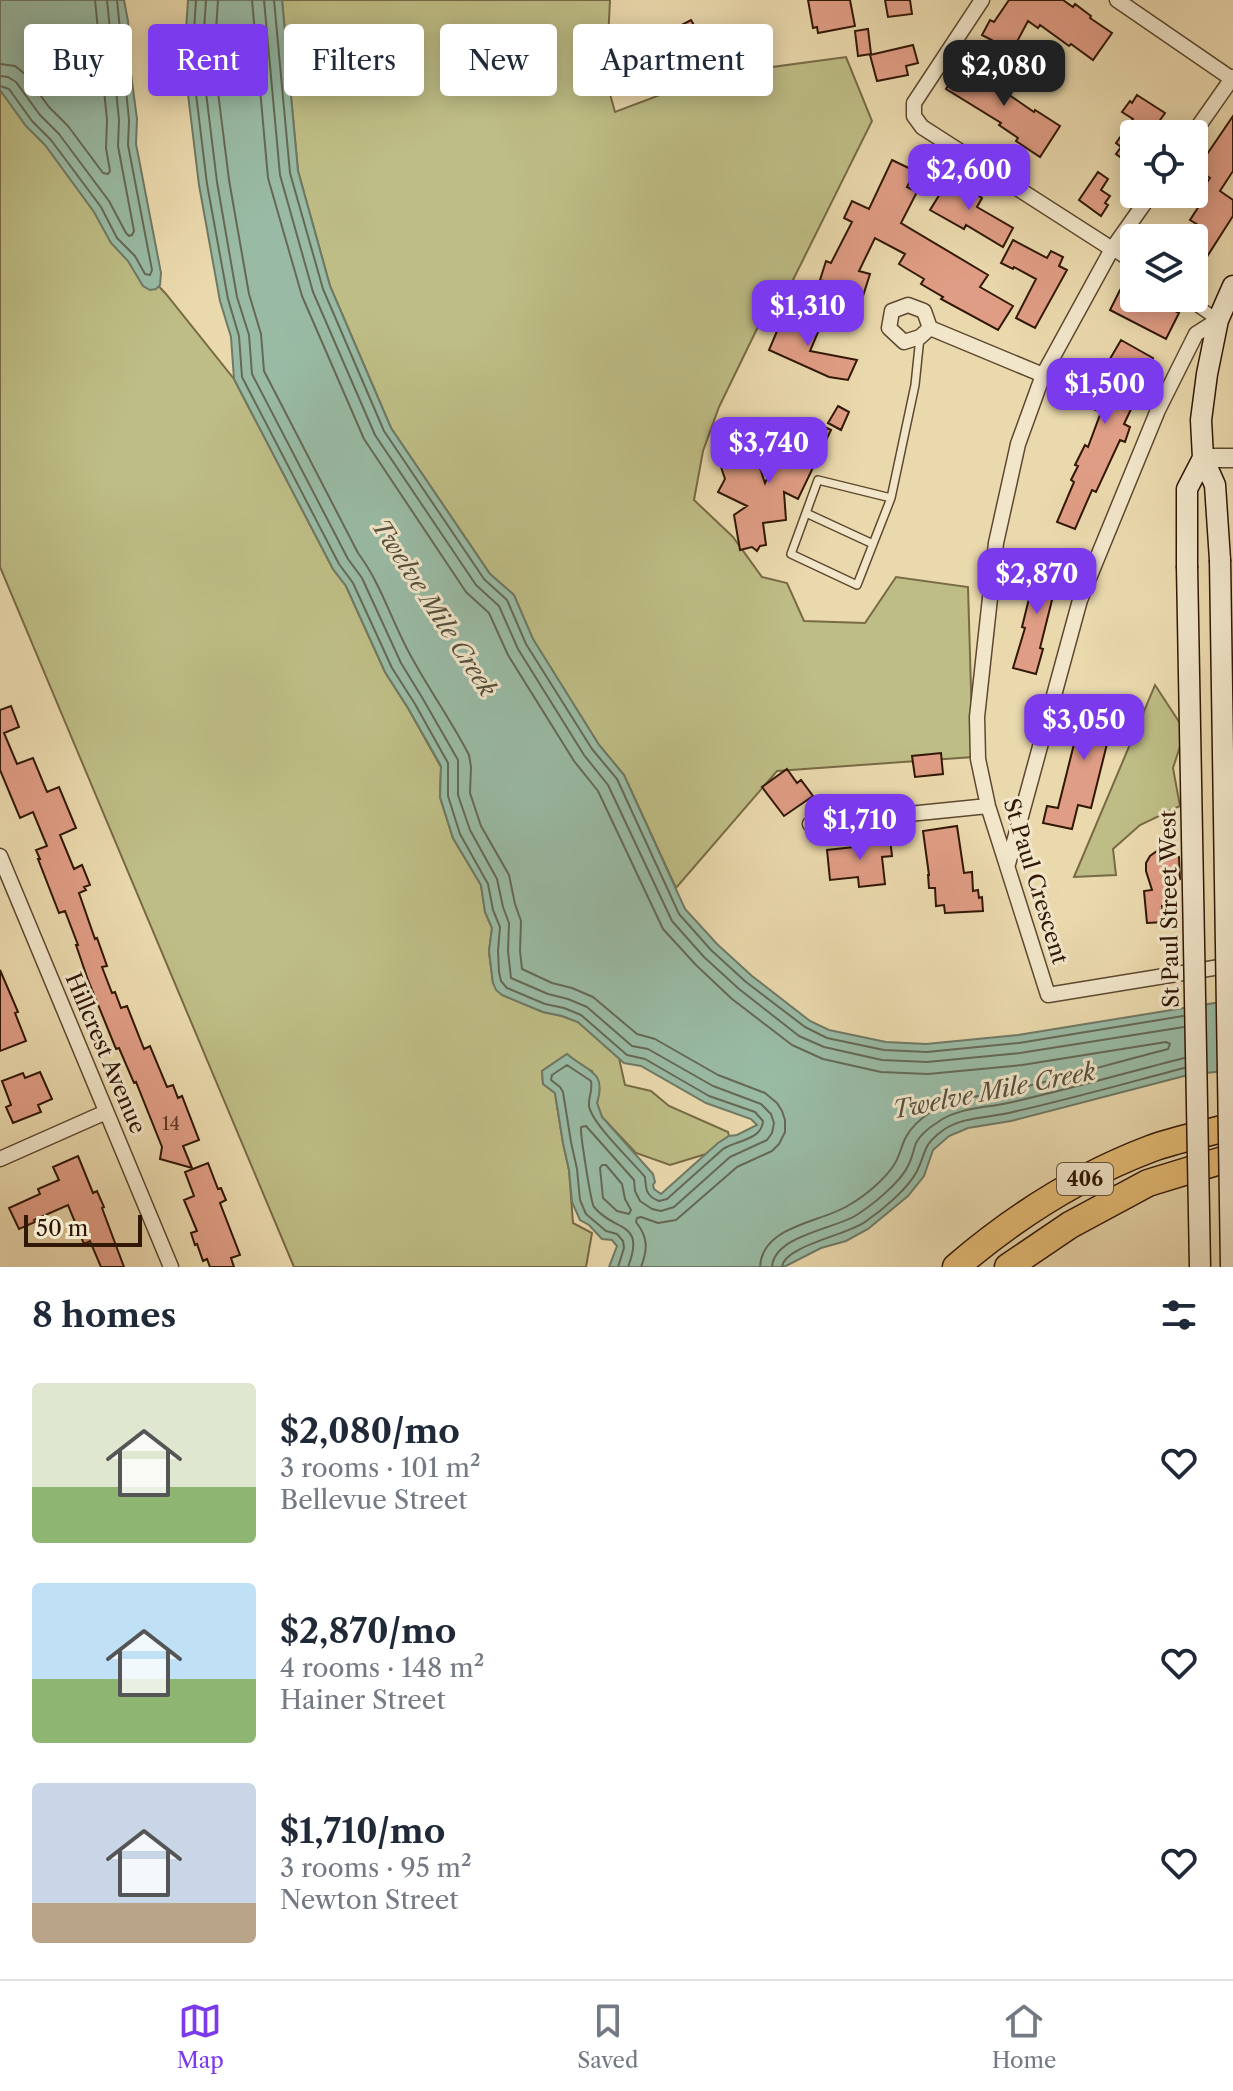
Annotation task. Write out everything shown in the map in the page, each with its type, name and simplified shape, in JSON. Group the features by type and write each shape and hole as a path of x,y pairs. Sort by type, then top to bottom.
{"highway":[{"name":"406","path":"956,1267 999,1231 1073,1184 1151,1148 1233,1126"},
{"name":"406","path":"1008,1267 1070,1225 1148,1183 1233,1157"}],"main road":[{"name":"St Paul Street West","path":"1231,1267 1220,560 1215,485 1203,458 1201,420 1218,320 1233,286"},
{"name":"St Paul Street West","path":"1200,1267 1187,489 1203,458"}],"street":[{"path":"982,0 914,103 914,116 922,127 1120,254"},
{"path":"1117,0 1232,78 1203,120"},
{"name":"St Paul Crescent","path":"1141,208 1112,249 1043,375 1018,444 996,543 977,717 978,759 988,806 1048,995 1233,965"},
{"path":"1008,864 1080,600 1158,410 1196,334 1218,320 1206,312"},
{"path":"925,332 1043,375"},
{"path":"1203,458 1233,458"},
{"path":"810,824 988,806"},
{"name":"Hillcrest Avenue","path":"0,856 171,1267"},
{"path":"0,1159 106,1112"}],"lane":[{"path":"891,498 818,480 791,554 857,585 891,498 925,332"},
{"path":"806,513 873,544"}],"shaded area":[{"path":"282,0 610,0 609,24 573,24 573,96 610,96 615,112 657,96 773,96 773,67 846,57 872,121 787,292 771,300 719,407 703,451 694,500 733,537 762,577 787,583 804,621 865,623 896,577 968,587 973,757 777,771 676,888 624,775 599,745 532,638 514,595 490,574 391,428 330,286 298,171 291,96 424,96 424,24 284,24"},
{"path":"0,70 109,233 166,294 234,379 333,569 346,586 385,672 441,767 440,797 453,838 481,885 485,912 492,928 489,952 493,983 502,995 578,1022 619,1058 625,1085 651,1091 669,1106 728,1132 729,1136 706,1154 670,1165 636,1153 602,1117 592,1071 567,1054 542,1071 543,1084 555,1093 569,1170 573,1223 592,1233 586,1267 294,1267 0,567"},
{"path":"1155,685 1185,731 1173,768 1180,806 1140,825 1113,849 1116,875 1074,877"}],"water":[{"path":"0,0 124,0 128,24 24,24 24,96 132,96 132,82 137,119 136,144 161,273 160,285 156,289 143,286 128,261 111,243 94,212 0,90"},
{"name":"Twelve Mile Creek","path":"188,0 282,0 284,96 291,96 298,171 330,286 391,428 490,574 514,595 533,639 599,745 624,775 685,909 717,944 810,1021 829,1030 886,1042 926,1044 1018,1035 1233,1000 1233,1070 1188,1075 1011,1121 968,1128 949,1136 933,1150 924,1176 908,1196 868,1229 784,1267 609,1267 617,1246 612,1240 602,1239 580,1220 572,1202 555,1093 543,1084 542,1071 567,1054 594,1073 599,1084 597,1103 602,1117 653,1174 654,1189 661,1194 718,1143 757,1125 751,1119 706,1103 641,1066 624,1063 578,1022 543,1012 496,990 489,951 492,928 485,912 481,885 453,838 440,797 441,766 385,672 346,586 333,569 234,379 231,337 220,301 199,185 188,96 268,96 268,24 186,24"}],"building":[{"path":"808,0 850,0 855,26 818,33 817,27 813,28"},
{"path":"885,0 910,0 912,14 888,17"},
{"path":"1009,0 1063,0 1073,7 1075,4 1112,33 1093,60 1040,25 1038,28 1028,21 1012,51 982,35 990,20 994,22"},
{"path":"868,29 871,54 858,56 855,31"},
{"path":"913,45 918,63 906,66 908,75 877,81 870,55"},
{"path":"968,61 1005,84 1002,90 1060,126 1040,157 1016,141 1018,138 999,125 1001,123 946,89"},
{"path":"1137,95 1165,113 1160,120 1132,120 1122,112 1130,101 1132,103"},
{"path":"1233,116 1233,171 1220,191 1233,200 1233,216 1208,255 1208,224 1196,224 1190,220 1198,208 1208,208 1208,153"},
{"path":"892,160 915,171 907,187 917,192 901,223 988,275 980,287 1013,306 998,330 941,299 943,297 921,284 924,279 899,264 905,254 875,238 859,271 870,274 863,296 858,294 849,327 820,318 828,282 820,280 826,261 831,263 852,222 844,218 852,201 869,209"},
{"path":"1098,172 1108,179 1101,190 1110,196 1101,216 1079,200"},
{"path":"958,178 975,188 973,192 982,198 977,207 1013,228 1003,247 966,225 964,229 930,210 948,181 954,184"},
{"path":"1013,240 1047,258 1051,251 1063,257 1059,266 1067,270 1035,328 1016,318 1036,279 1001,263"},
{"path":"1120,290 1120,312 1179,313 1166,339 1110,310"},
{"path":"786,310 821,325 810,351 857,360 848,380 829,377 769,350"},
{"path":"1121,340 1153,358 1128,401 1133,405 1124,424 1130,427 1125,442 1120,440 1096,492 1092,490 1075,529 1057,522 1074,482 1071,480 1078,466 1075,465 1085,445 1088,447 1101,412 1088,407 1089,396 1098,375"},
{"path":"838,406 849,412 841,430 828,423"},
{"path":"812,421 831,430 798,499 784,492 786,520 763,523 766,545 760,546 757,551 752,547 740,550 734,515 747,506 718,492 725,479 721,467 725,461 735,458 741,444 754,450 765,483 783,445 798,451"},
{"path":"1039,558 1061,564 1036,674 1013,668 1025,628 1022,627"},
{"path":"1086,696 1117,704 1091,808 1078,805 1072,829 1043,823 1047,806 1058,808"},
{"path":"11,706 19,727 4,733 17,764 33,758 47,792 59,787 76,828 60,835 74,869 82,865 90,885 79,893 107,966 102,967 112,993 115,992 121,1008 127,1006 144,1049 150,1046 167,1087 173,1085 178,1098 182,1096 199,1140 183,1146 192,1168 160,1159 162,1147 136,1082 119,1048 116,1049 65,911 59,913 38,859 36,850 47,846 33,812 20,818 0,770 0,710"},
{"path":"941,753 943,774 915,777 912,756"},
{"path":"787,769 797,783 801,780 813,796 784,816 762,787"},
{"path":"957,826 964,873 972,872 973,891 978,890 979,898 982,897 983,911 945,913 944,905 936,906 935,888 929,888 923,831"},
{"path":"890,838 892,856 882,857 885,884 859,887 858,877 830,880 827,850"},
{"path":"1165,849 1179,857 1180,879 1170,887 1171,905 1162,906 1164,922 1147,923 1144,891 1152,890 1146,863 1150,856"},
{"path":"0,970 18,1012 15,1013 26,1041 0,1051"},
{"path":"40,1072 52,1099 38,1105 41,1112 13,1123 6,1107 11,1105 2,1081 23,1073 25,1078"},
{"path":"78,1156 93,1193 97,1191 104,1207 124,1267 101,1267 90,1241 84,1244 68,1205 19,1229 9,1208 40,1194 38,1189 59,1180 53,1167"},
{"path":"208,1163 226,1200 220,1203 240,1255 231,1258 234,1267 210,1267 207,1259 203,1261 191,1233 197,1231 184,1200 194,1196 185,1172"}]}
